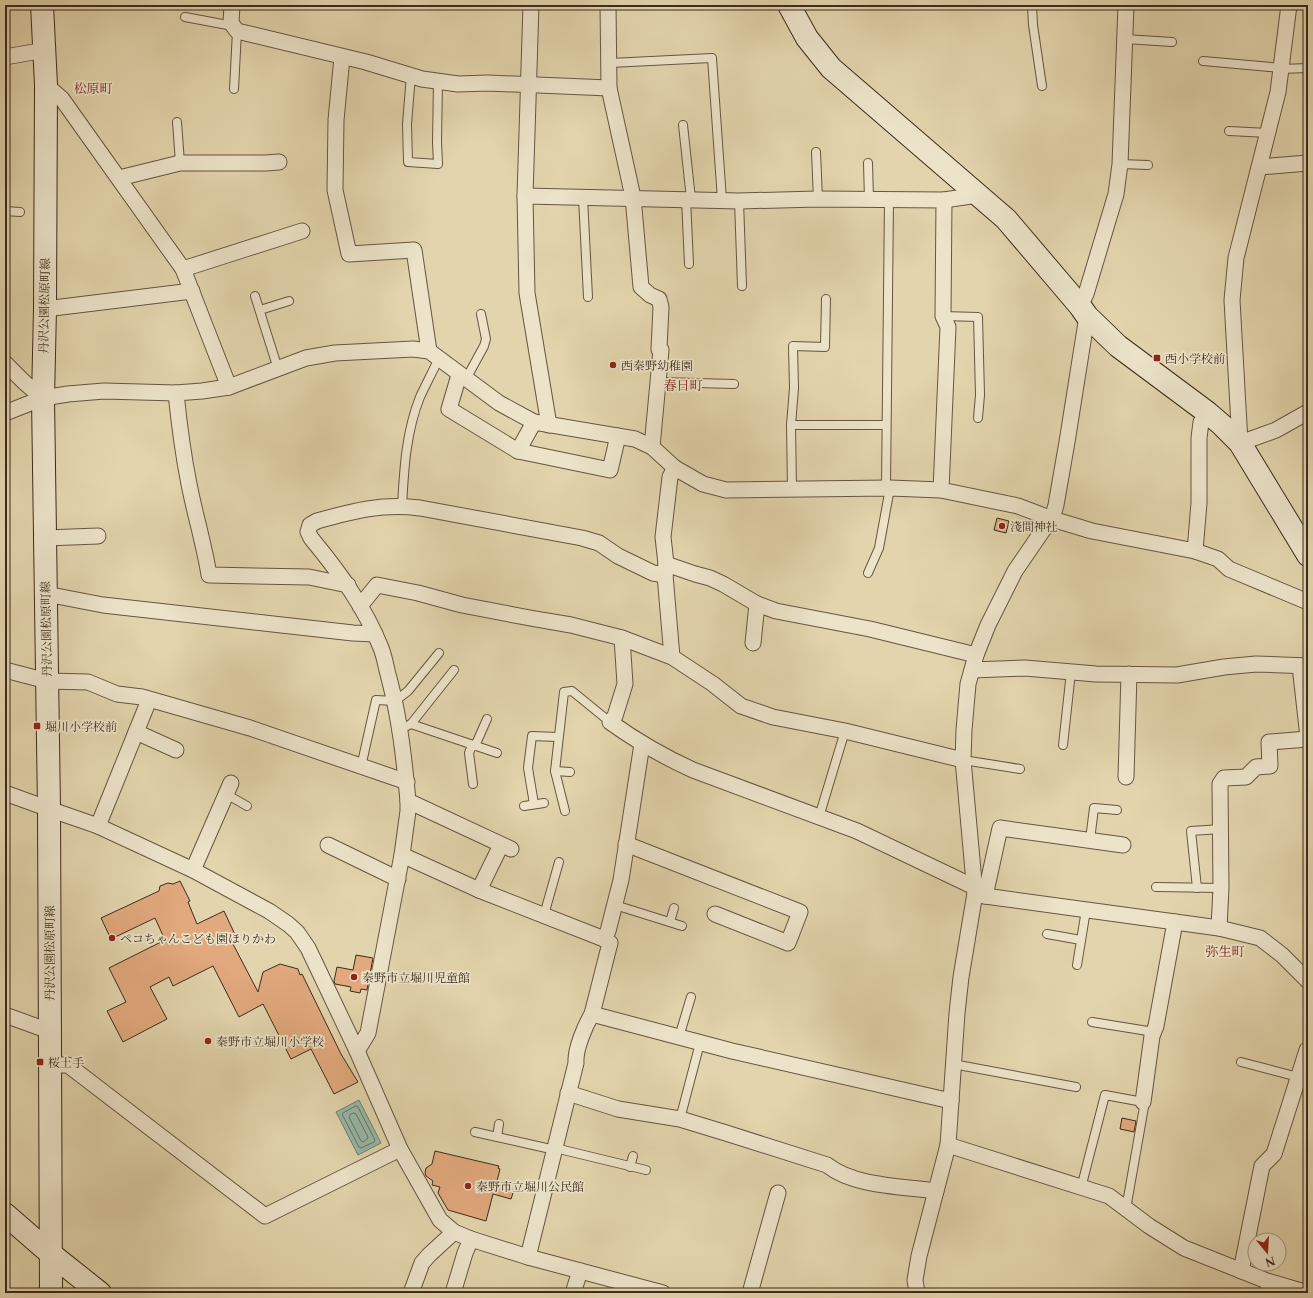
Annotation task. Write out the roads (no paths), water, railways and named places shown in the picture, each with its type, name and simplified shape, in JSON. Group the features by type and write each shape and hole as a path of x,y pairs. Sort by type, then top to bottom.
{"main road":[{"name":"丹沢公園松原町線","path":"42,5 46,85 45,309 42,398 49,809 51,1293"},
{"path":"790,5 807,38 831,68 1006,219 1083,311 1118,346 1208,413 1240,443 1308,554"},
{"path":"5,1214 51,1254 100,1293"}],"street":[{"path":"232,5 231,23 235,28 366,62 422,79 458,84 488,83 609,88"},
{"path":"531,5 525,196 527,293 549,425"},
{"path":"608,5 610,63 609,88 633,197 641,287 650,295 659,300 661,307 659,382 652,446"},
{"path":"978,891 963,760 964,722 968,684 976,655 988,625 1015,571 1052,519 1056,505 1067,442 1086,294 1116,194 1120,164 1126,5"},
{"path":"1289,5 1278,92 1236,258 1232,300 1240,443 1276,430 1308,412"},
{"path":"5,57 44,50"},
{"path":"342,57 336,120 335,190 349,254 414,250 434,355"},
{"path":"46,85 62,99 183,269 229,387"},
{"path":"119,178 180,162 271,167"},
{"path":"1259,167 1308,163"},
{"path":"525,196 633,197 739,201 869,199 944,200 978,194"},
{"path":"941,490 948,327 943,316 944,200"},
{"path":"183,269 302,231"},
{"path":"45,309 192,291"},
{"path":"5,413 42,398 104,391 202,391 229,387 306,358 335,353 413,349 434,355 499,403 534,422 635,439 652,446 675,468 703,484 726,490 888,488 941,490 1018,506 1052,519 1092,531 1195,551 1218,559 1229,569 1308,602"},
{"path":"5,363 42,398"},
{"path":"463,377 448,409 518,451 610,470 618,436"},
{"path":"176,392 181,442 194,511 203,540 210,575 309,577 348,585"},
{"path":"1195,551 1199,504 1199,438 1201,422 1208,413"},
{"path":"518,451 534,422"},
{"path":"672,657 663,537 670,477 675,468"},
{"path":"357,1051 368,1033 402,855 408,812 406,726 395,701 382,650 375,634 348,585 311,538 308,532 310,525 317,521 367,508 402,506 582,538 599,543 618,556 653,573 666,569 710,578 757,604 776,612 870,629 976,655"},
{"path":"45,538 98,536"},
{"path":"360,606 376,585 418,593 462,605 571,625 622,638 672,657 713,684 741,706 773,717 845,731 963,760"},
{"path":"46,594 103,605 375,634"},
{"path":"753,643 757,604"},
{"path":"622,638 625,684 615,716 610,722 642,744 668,759 693,770 857,831 968,884 978,891 1086,910 1219,928 1260,938 1282,955 1308,981"},
{"path":"972,670 1025,668 1071,672 1177,675 1224,667 1256,664 1304,666 1308,738 1269,742 1270,766 1256,767 1246,777 1224,778 1220,784 1221,888 1219,928"},
{"path":"5,670 47,681 88,682 117,694 142,697 250,728 407,782"},
{"path":"1126,777 1129,674"},
{"path":"98,826 149,700"},
{"path":"136,732 176,750"},
{"path":"604,939 616,905 622,880 626,844 642,744"},
{"path":"193,870 229,788"},
{"path":"5,792 98,826 193,870 269,911 288,924 308,948 357,1051 400,1150 440,1220 454,1232 528,1257 664,1293"},
{"path":"408,801 506,847 479,890"},
{"path":"917,1293 915,1280 918,1256 948,1145 956,1014 961,977 978,891 1000,828 1123,845"},
{"path":"626,844 800,912 788,943 715,914"},
{"path":"328,845 398,879"},
{"path":"402,855 479,890 604,939 610,943 592,1014 587,1023 576,1057 576,1063 528,1257"},
{"path":"1143,1102 1152,1036 1156,1026 1175,922"},
{"path":"592,1014 679,1038 951,1101"},
{"path":"5,1015 49,1031"},
{"path":"1241,1271 1262,1166 1274,1154 1307,1050"},
{"path":"50,1065 68,1065 265,1216 400,1150"},
{"path":"568,1093 618,1109 680,1119 726,1132 827,1165 836,1172 850,1178 890,1186 936,1191"},
{"path":"948,1145 1109,1196 1149,1226 1184,1248 1241,1271 1265,1287 1308,1293"},
{"path":"750,1293 778,1193"},
{"path":"411,1293 422,1263 454,1232"},
{"path":"453,1293 465,1253 471,1239"},
{"path":"573,1293 580,1270"}],"lane":[{"path":"1032,5 1033,25 1042,86"},
{"path":"185,17 235,28 234,89"},
{"path":"1125,39 1172,42"},
{"path":"610,63 712,58 722,200"},
{"path":"1203,61 1281,68 1308,68"},
{"path":"411,75 407,124 408,162 438,164 438,81"},
{"path":"177,122 180,162"},
{"path":"683,125 688,199 689,264"},
{"path":"1229,131 1268,133"},
{"path":"816,152 818,200"},
{"path":"868,162 869,199"},
{"path":"1120,164 1148,165"},
{"path":"583,197 588,297"},
{"path":"868,573 879,548 888,488 886,425 889,199"},
{"path":"739,201 742,286"},
{"path":"5,211 20,212"},
{"path":"255,296 278,369"},
{"path":"792,489 791,425 794,388 793,346 824,347 826,298"},
{"path":"260,310 289,301"},
{"path":"463,377 484,346 486,339 482,314"},
{"path":"943,316 978,317 980,395 978,418"},
{"path":"402,506 408,437 434,355"},
{"path":"659,382 734,384"},
{"path":"791,425 886,425"},
{"path":"361,767 376,700 395,701 408,691 439,653"},
{"path":"454,670 406,726 497,753"},
{"path":"1064,745 1071,672"},
{"path":"565,811 555,771 564,692 572,691 610,722"},
{"path":"473,784 468,753 487,719"},
{"path":"819,816 845,731"},
{"path":"534,804 528,768 532,736 558,737"},
{"path":"963,760 1020,769"},
{"path":"555,771 570,772"},
{"path":"229,788 247,806"},
{"path":"524,806 544,803"},
{"path":"1090,840 1094,808 1117,810"},
{"path":"1197,888 1191,830 1221,829"},
{"path":"544,915 560,862"},
{"path":"1156,887 1221,888"},
{"path":"616,905 682,926"},
{"path":"670,922 674,908"},
{"path":"1077,965 1086,910"},
{"path":"1047,934 1081,940"},
{"path":"679,1038 691,997"},
{"path":"1092,1022 1154,1032"},
{"path":"680,1119 700,1043"},
{"path":"1241,1062 1298,1077"},
{"path":"954,1064 1076,1087"},
{"path":"1081,1188 1105,1095 1143,1102 1144,1107 1126,1209"},
{"path":"497,1137 499,1124"},
{"path":"474,1132 646,1170"},
{"path":"630,1167 633,1156"}],"water":[{"path":"359,1100 381,1143 358,1155 336,1112"}],"place":[{"name":"西小学校前","path":"1157,358"},
{"name":"西秦野幼稚園","path":"613,365"},
{"name":"淺間神社","path":"1002,526"},
{"name":"堀川小学校前","path":"37,726"},
{"name":"ペコちゃんこども園ほりかわ","path":"112,938"},
{"name":"秦野市立堀川児童館","path":"354,977"},
{"name":"秦野市立堀川小学校","path":"208,1041"},
{"name":"桜土手","path":"40,1062"},
{"name":"秦野市立堀川公民館","path":"468,1186"}],"district":[{"name":"松原町","path":"93,88"},
{"name":"春日町","path":"683,385"},
{"name":"弥生町","path":"1225,951"}]}
